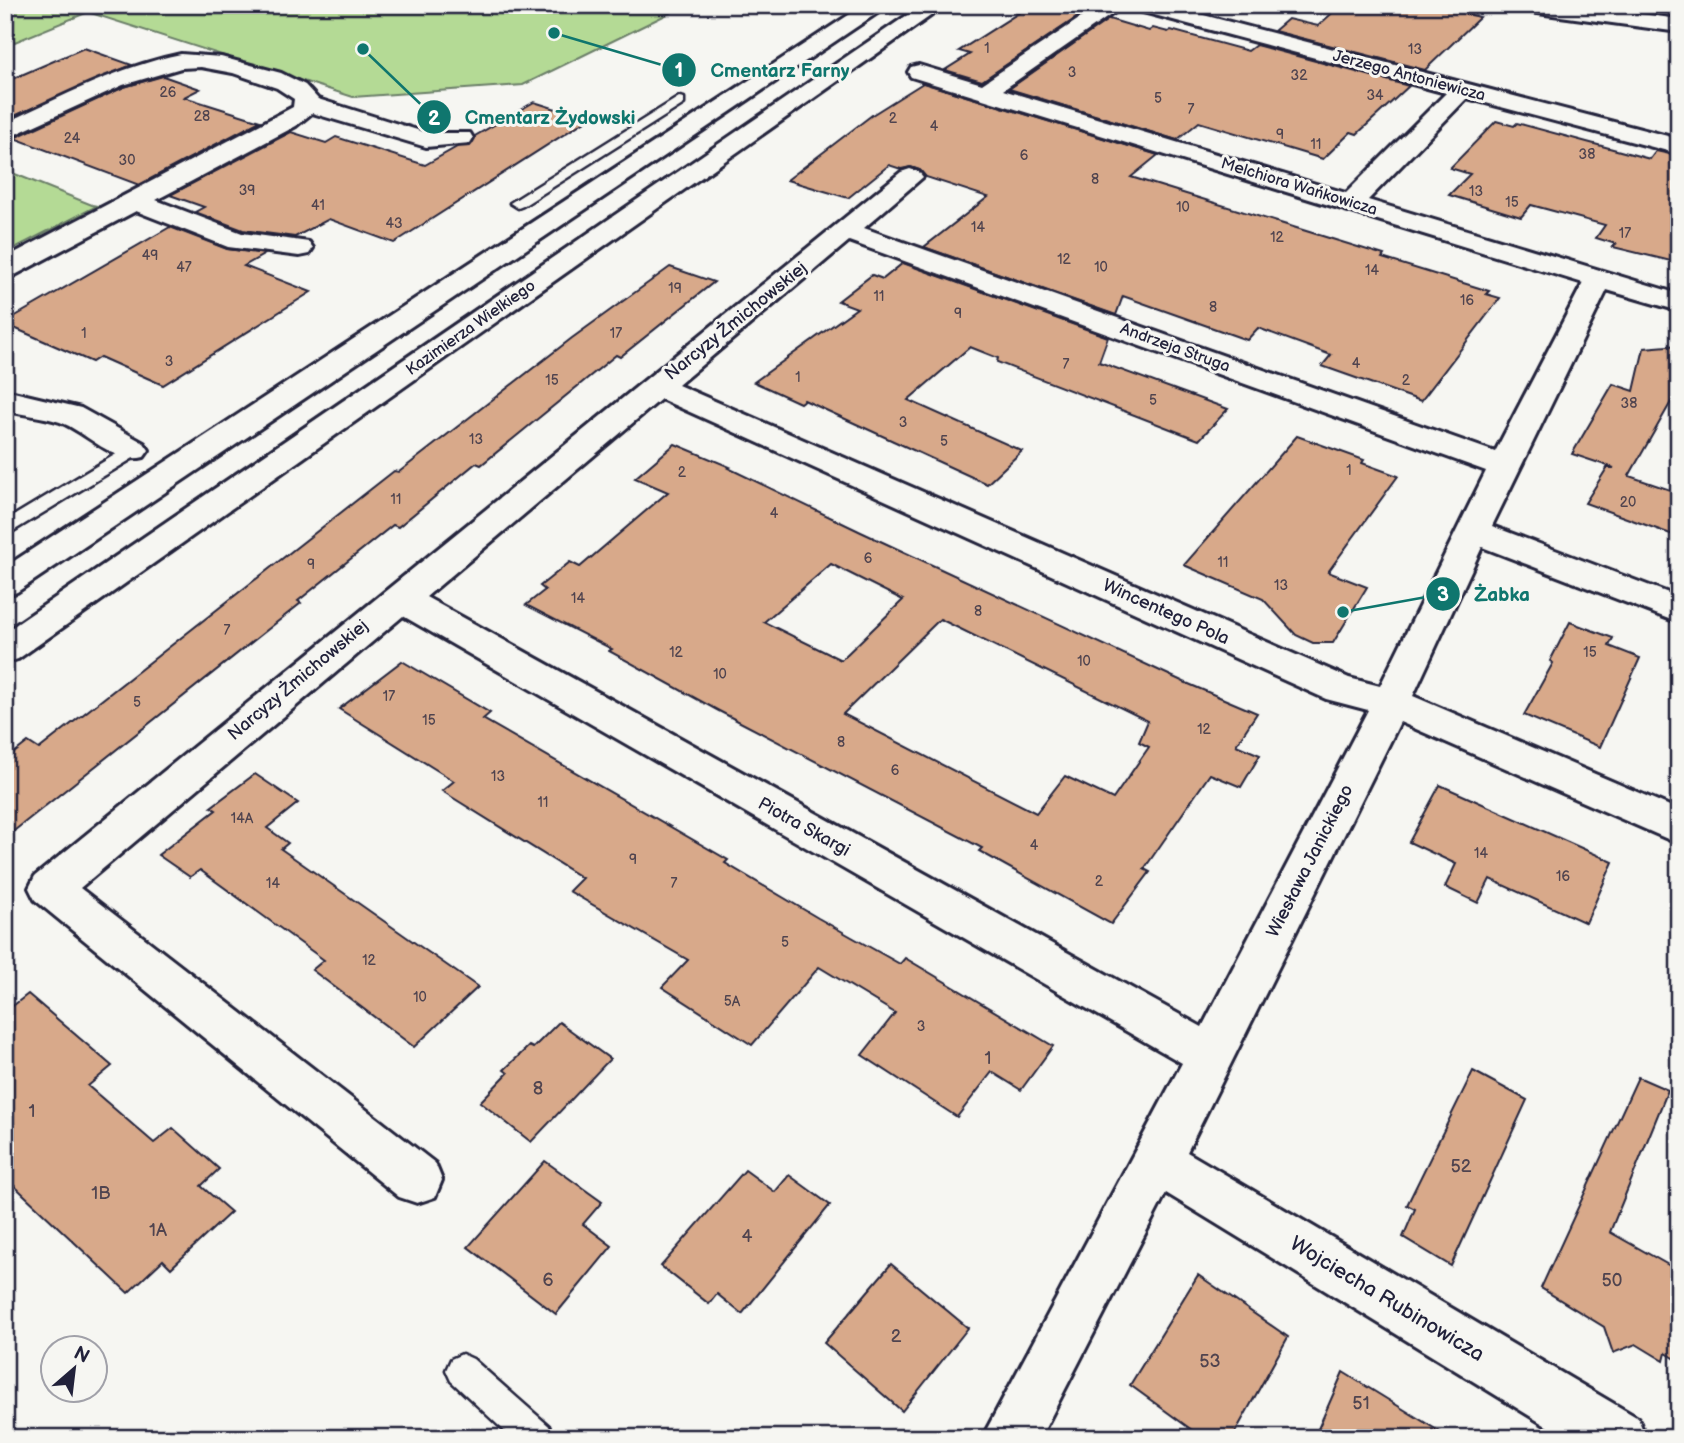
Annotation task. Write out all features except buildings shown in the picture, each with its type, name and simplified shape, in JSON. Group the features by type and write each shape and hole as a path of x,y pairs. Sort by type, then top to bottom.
{"street":[{"path":"5,584 879,5"},
{"name":"Kazimierza Wielkiego","path":"5,650 936,5"},
{"path":"985,92 1115,5"},
{"name":"Jerzego Antoniewicza","path":"1139,5 1679,147"},
{"path":"1523,5 1679,26"},
{"path":"5,132 141,70 182,61 210,61 273,78 294,86 303,94 306,106"},
{"name":"Melchiora Wańkowicza","path":"919,72 1679,303"},
{"path":"1351,203 1462,90"},
{"path":"5,269 288,121 306,106 318,106 426,140 461,138"},
{"name":"Narcyzy Żmichowskiej","path":"417,1180 50,887 910,177"},
{"path":"134,201 237,241 299,248"},
{"name":"Andrzeja Struga","path":"847,231 1504,466"},
{"name":"Wiesława Janickiego","path":"1010,1438 1157,1161 1391,702 1472,531 1599,279"},
{"name":"Wincentego Pola","path":"656,386 1339,688 1391,702 1679,828"},
{"path":"5,399 23,407 68,414 100,428 111,440 133,450"},
{"path":"1472,531 1679,611"},
{"name":"Piotra Skargi","path":"398,597 1210,1055"},
{"name":"Wojciecha Rubinowicza","path":"1157,1161 1618,1438"}],"lane":[{"path":"519,203 679,101"},
{"path":"5,530 133,450"},
{"path":"462,1370 537,1438"}],"green space":[{"path":"5,5 686,5 523,85 353,97 88,12 5,46"},
{"path":"5,170 92,205 97,206 5,253"}],"place":[{"name":"Cmentarz Farny","path":"554,33"},
{"name":"Cmentarz Żydowski","path":"363,49"},
{"name":"Żabka","path":"1343,612"}]}
